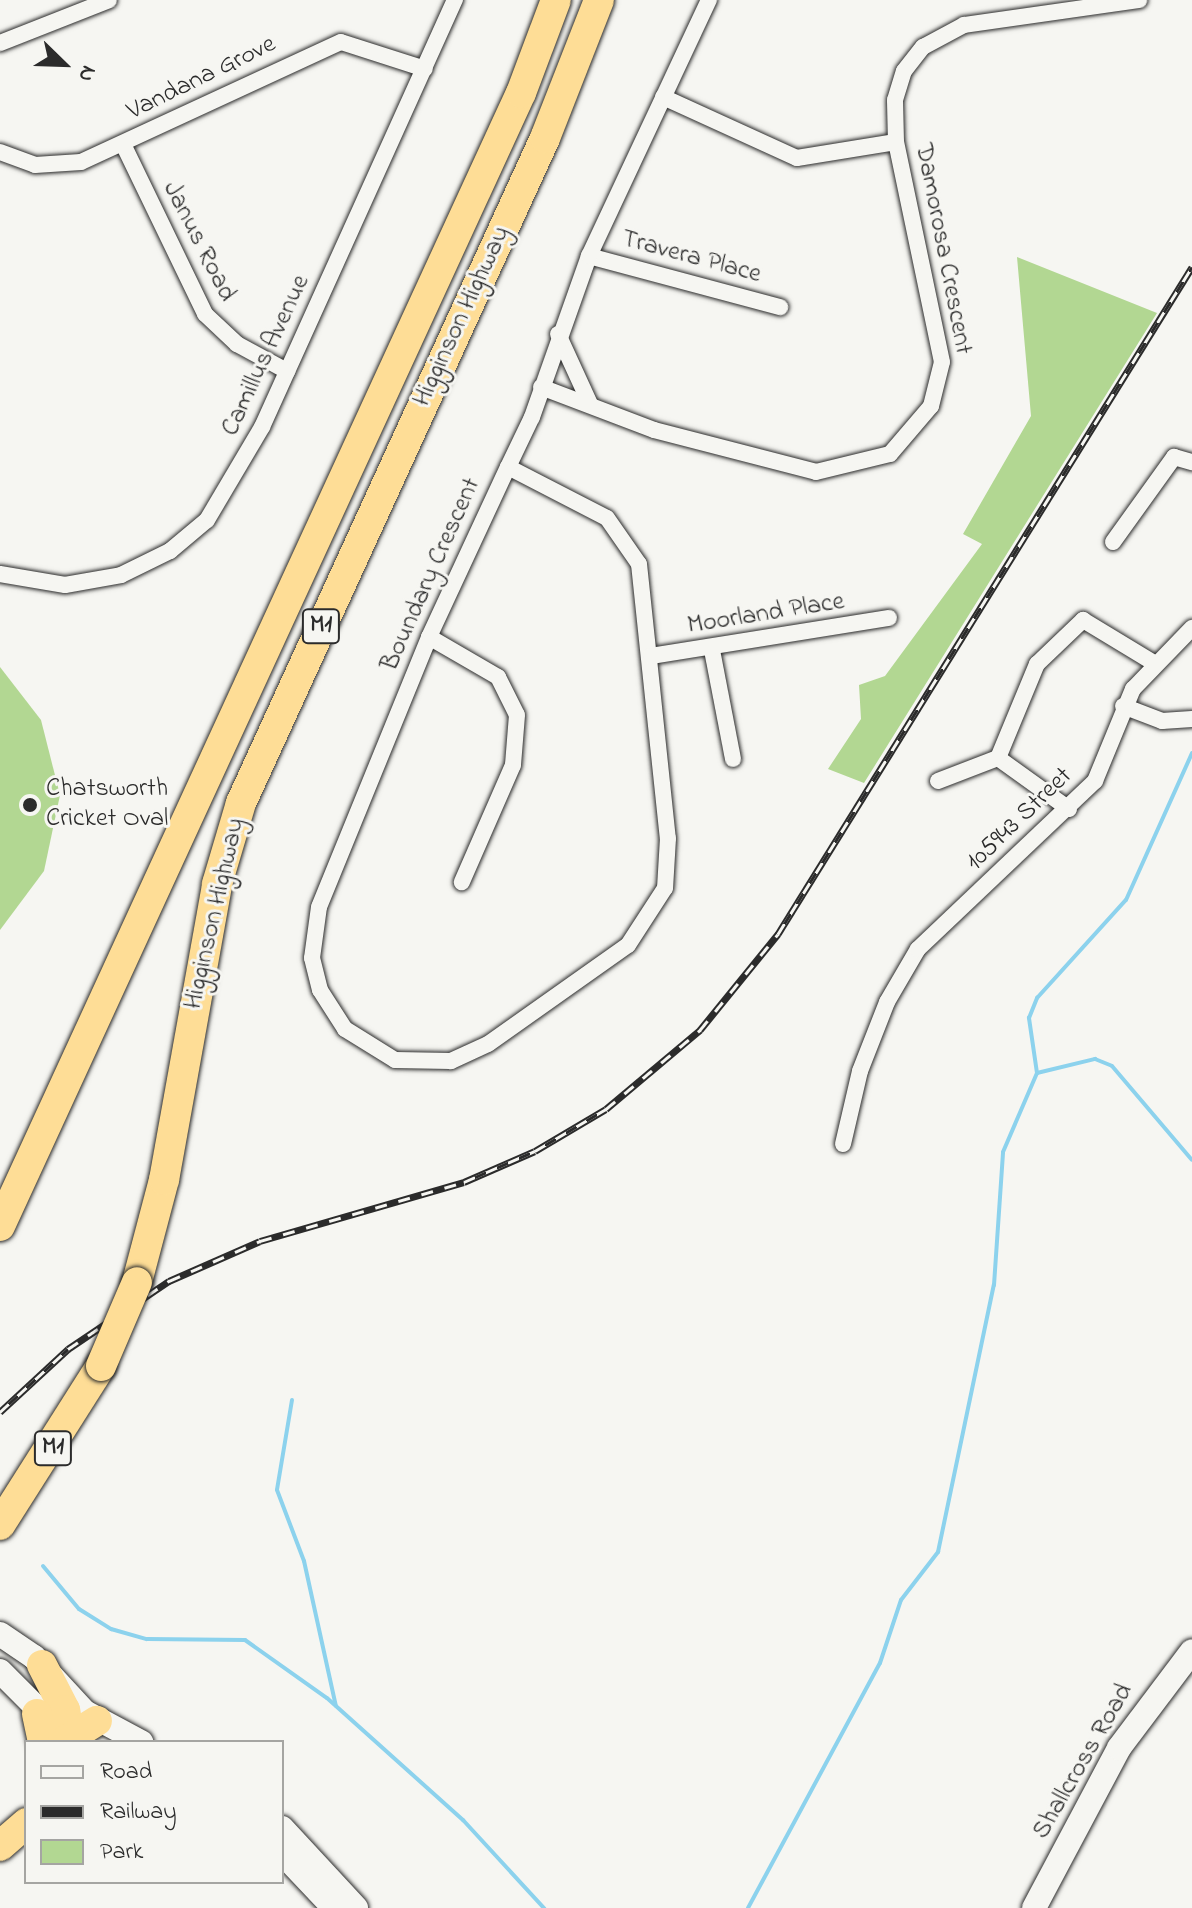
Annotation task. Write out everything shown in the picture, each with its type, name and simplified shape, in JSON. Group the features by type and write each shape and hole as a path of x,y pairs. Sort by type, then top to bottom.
{"highway":[{"name":"Higginson Highway","path":"0,1226 521,93 556,0"},
{"name":"Higginson Highway","path":"0,1525 101,1366 137,1282 164,1180 217,884 241,803 545,138 599,0"},
{"path":"0,1187 111,982"},
{"path":"42,1665 67,1734"},
{"path":"0,1846 24,1825"},
{"path":"0,1869 24,1852"}],"street":[{"path":"0,43 109,0"},
{"name":"Camillus Avenue","path":"0,574 52,584 92,582 170,551 225,496 287,371 455,0"},
{"path":"508,467 589,256 709,0"},
{"name":"Damorosa Crescent","path":"541,387 654,430 816,472 890,454 931,406 942,362 896,142 899,82 935,38 964,25 1139,0"},
{"name":"Vandana Grove","path":"0,152 59,166 123,144 323,47 359,42 425,69"},
{"path":"663,97 797,158 896,142"},
{"name":"Janus Road","path":"123,144 205,314 237,344 287,371"},
{"name":"Travera Place","path":"589,256 780,307"},
{"path":"558,334 590,404"},
{"path":"1113,542 1178,455 1192,462"},
{"name":"Boundary Crescent","path":"508,467 586,503 622,532 644,588 668,847 658,907 628,945 488,1044 451,1061 414,1063 358,1040 332,1013 315,974 312,938 344,837 429,637 508,467"},
{"name":"Moorland Place","path":"651,656 712,650 889,618"},
{"path":"938,781 998,758 1037,664 1077,622 1095,624 1154,663"},
{"name":"105943 Street","path":"843,1144 860,1071 887,1002 918,949 1069,809 1103,766 1123,706 1154,663 1192,628"},
{"path":"429,637 498,677 517,715 513,765 462,882"},
{"path":"712,650 733,759"},
{"path":"1123,706 1162,721 1192,719"},
{"path":"998,758 1069,809"},
{"path":"0,1634 42,1665"},
{"name":"Shallcross Road","path":"1034,1908 1119,1748 1192,1651"},
{"path":"0,1671 67,1734 122,1740"},
{"path":"284,1830 356,1908"},
{"path":"284,1855 334,1908"}],"green space":[{"path":"1017,257 1157,313 864,783 828,769 861,719 859,685 885,676 982,544 963,534 1031,416"},
{"name":"Chatsworth Cricket Oval","path":"0,667 41,720 60,795 44,871 0,930"}],"waterway":[{"path":"748,1908 880,1663 901,1600 938,1552 994,1285 1003,1152 1037,1073 1029,1018 1037,998 1126,900 1192,753"},
{"path":"1037,1073 1095,1059 1112,1066 1192,1160"},
{"path":"292,1400 277,1490 304,1561 336,1706"},
{"path":"43,1566 79,1609 111,1629 147,1639 245,1640 327,1698 463,1820 544,1908"}],"railway":[{"path":"0,1412 68,1349 169,1281 260,1241 464,1182 535,1151 606,1109 700,1030 778,934 1192,267"}],"place":[{"name":"Chatsworth Cricket Oval","path":"30,805"}]}
